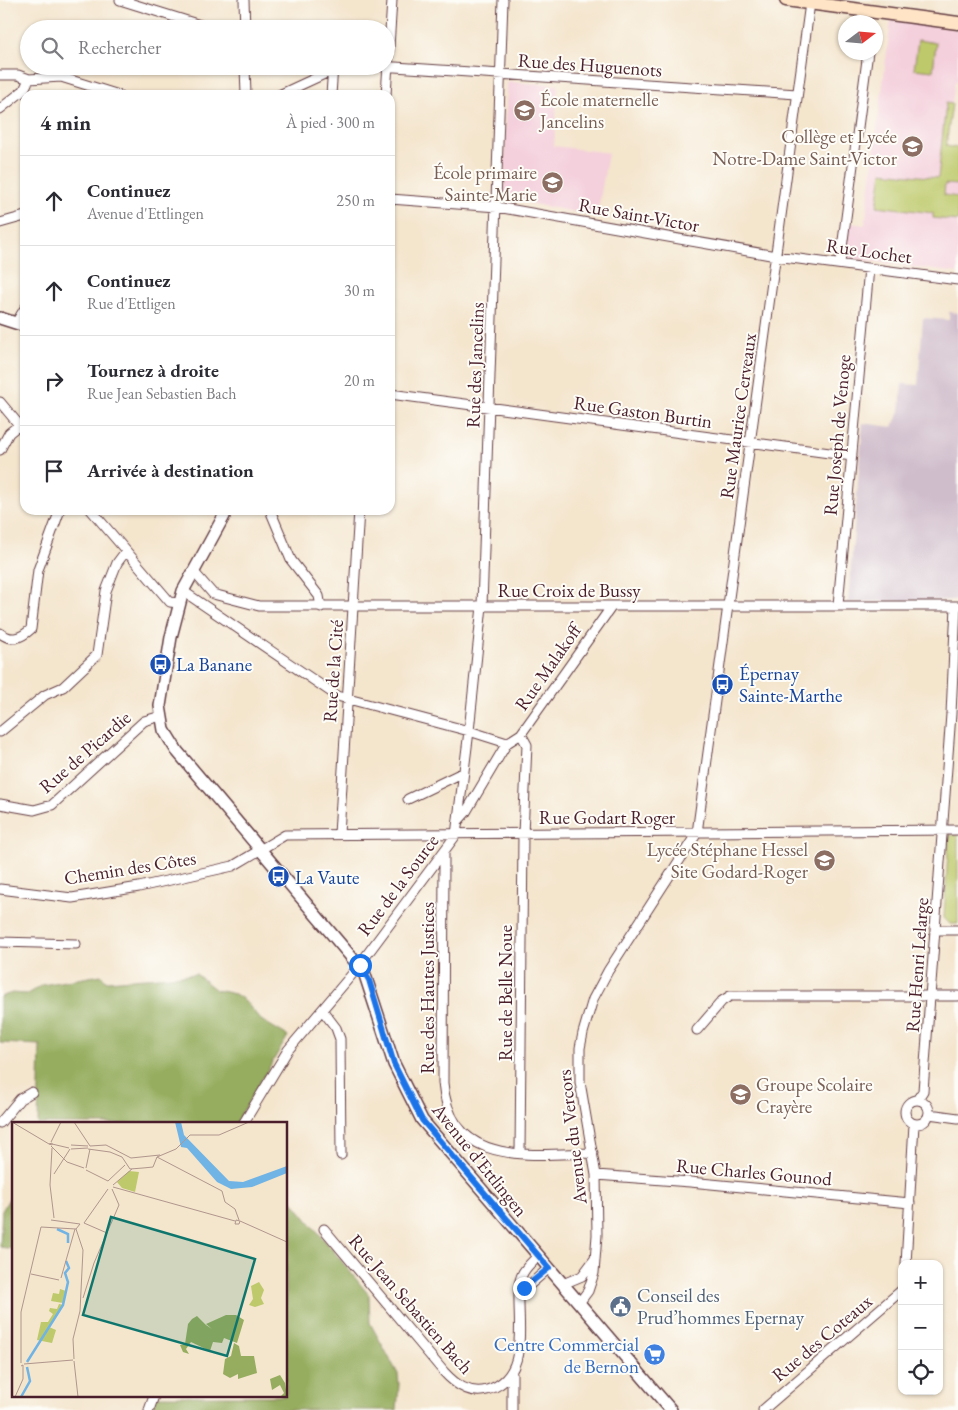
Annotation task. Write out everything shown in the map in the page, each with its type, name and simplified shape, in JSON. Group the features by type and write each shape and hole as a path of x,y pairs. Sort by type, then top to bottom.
{"main road":[{"path":"786,0 811,1 864,15"},
{"path":"883,18 958,24"}],"street":[{"path":"120,0 184,20"},
{"path":"244,0 245,20"},
{"path":"390,20 392,0"},
{"name":"Rue des Jancelins","path":"456,835 482,606 503,0"},
{"name":"Rue Maurice Cerveaux","path":"697,833 752,444 797,94 811,1"},
{"path":"840,263 867,60"},
{"name":"Rue des Huguenots","path":"395,67 501,76 797,94"},
{"path":"0,75 18,75 29,79 60,77 103,90"},
{"path":"244,90 245,75"},
{"path":"289,90 319,75"},
{"path":"331,90 332,75"},
{"path":"385,75 386,90"},
{"path":"24,90 29,79"},
{"path":"0,108 20,93"},
{"name":"Rue Saint-Victor","path":"395,199 497,207 776,256"},
{"path":"0,223 20,217"},
{"name":"Rue Lochet","path":"776,256 958,280"},
{"name":"Rue Joseph de Venoge","path":"838,605 869,268"},
{"path":"0,318 20,324"},
{"name":"Rue Gaston Burtin","path":"395,395 852,456"},
{"path":"0,402 20,426"},
{"path":"0,450 9,433 20,429"},
{"path":"0,633 6,638 14,639 24,636 32,629 38,570 58,515"},
{"path":"95,515 170,602 178,604"},
{"path":"161,716 162,689 178,604 193,571 224,515"},
{"path":"272,515 291,560 319,596 321,607"},
{"name":"Rue de la Cité","path":"339,834 359,515"},
{"path":"0,732 45,694 63,687 98,655 106,591 117,562 126,551"},
{"name":"Rue Croix de Bussy","path":"193,571 207,590 222,598 259,606 957,606"},
{"path":"183,591 337,696 507,743 466,812 458,821"},
{"name":"Rue Malakoff","path":"507,743 521,734 612,606"},
{"name":"Rue Henri Lelarge","path":"917,1100 923,1091 932,996 957,606"},
{"name":"Rue de Picardie","path":"0,804 34,810 52,805 144,721 161,716"},
{"name":"Avenue d'Ettlingen","path":"161,716 164,730 171,743 360,965 369,980 394,1064 422,1120 671,1410"},
{"name":"Rue de Belle Noue","path":"520,1153 523,834 527,746 521,734"},
{"path":"408,799 464,772"},
{"name":"Rue Godart Roger","path":"261,849 285,835 958,830"},
{"name":"Avenue du Vercors","path":"579,1303 591,1284 597,1229 596,1175 580,1082 580,1048 586,1019 593,999 608,971 697,833"},
{"name":"Rue de la Source","path":"244,1122 280,1061 360,965 444,854 456,835"},
{"name":"Chemin des Côtes","path":"0,889 72,898 221,870 233,866 261,849"},
{"name":"Rue des Hautes Justices","path":"444,854 443,1083 445,1104 453,1123 471,1140 488,1148 520,1153 593,1153"},
{"path":"936,930 958,930"},
{"path":"0,942 76,944"},
{"path":"697,1030 722,1001 730,996 958,996"},
{"path":"323,1011 336,1028 340,1039 341,1155"},
{"path":"0,1123 20,1099 32,1092"},
{"path":"917,1100 925,1103 929,1114 926,1121 914,1124 908,1120 905,1109 910,1103 917,1100"},
{"path":"929,1114 958,1118"},
{"path":"906,1260 914,1124"},
{"name":"Rue Charles Gounod","path":"596,1175 910,1203"},
{"name":"Rue Jean Sebastien Bach","path":"324,1229 381,1299 457,1385 469,1390 486,1390 499,1385 512,1374"},
{"path":"512,1410 512,1374 518,1357 518,1281 522,1271 538,1256"},
{"path":"563,1284 582,1276 595,1260"},
{"path":"519,1294 549,1268"},
{"name":"Rue des Coteaux","path":"763,1410 898,1293"},
{"path":"149,1410 153,1398"}],"shaded area":[{"name":"Collège et Lycée Notre-Dame Saint-Victor","path":"891,20 958,29 958,81 955,81 946,146 958,148 958,273 847,258 846,256 850,223 865,225"},
{"path":"509,82 558,85 554,146 608,153 597,216 506,199 504,196 507,84"},
{"path":"949,312 958,313 958,600 848,602 863,423 892,427 900,412 902,384 918,385 923,318 949,320"}],"green space":[{"path":"918,40 936,43 933,71 914,69"},
{"path":"946,103 952,104 946,146 958,148 958,185 945,184 944,195 958,197 958,221 933,218 933,213 877,206 882,172 938,178"},
{"path":"949,835 958,835 958,924 950,924 944,918"},
{"path":"196,974 216,990 235,994 244,1000 261,1020 288,1036 236,1122 38,1122 40,1045 0,1043 0,997 12,993 27,994 42,985 101,975 107,981"},
{"path":"12,1194 12,1249 0,1247 2,1211"},
{"path":"288,1195 369,1295 370,1323 398,1374 397,1410 152,1410 155,1398 288,1398"}],"place":[{"name":"École maternelle Jancelins","path":"524,110"},
{"name":"Collège et Lycée Notre-Dame Saint-Victor","path":"913,147"},
{"name":"École primaire Sainte-Marie","path":"553,183"},
{"name":"La Banane","path":"160,664"},
{"name":"Épernay Sainte-Marthe","path":"723,684"},
{"name":"Lycée Stéphane Hessel Site Godard-Roger","path":"824,860"},
{"name":"La Vaute","path":"279,877"},
{"name":"Groupe Scolaire Crayère","path":"740,1095"},
{"name":"Conseil des Prud’hommes Epernay","path":"621,1306"},
{"name":"Centre Commercial de Bernon","path":"655,1355"}],"route":[{"path":"360,965 369,980 394,1064 422,1120 549,1268 524,1288"}]}
